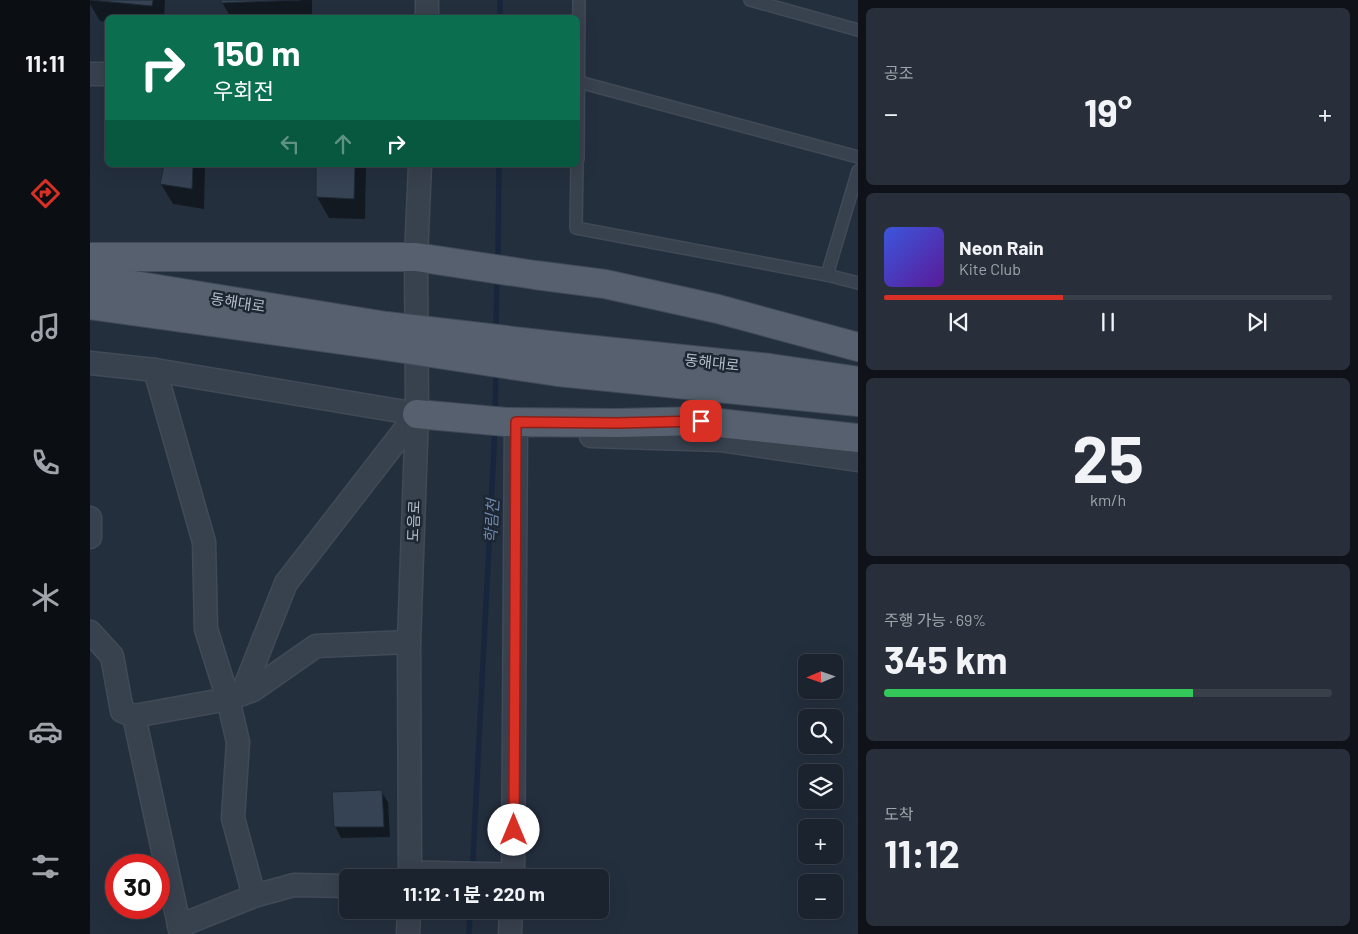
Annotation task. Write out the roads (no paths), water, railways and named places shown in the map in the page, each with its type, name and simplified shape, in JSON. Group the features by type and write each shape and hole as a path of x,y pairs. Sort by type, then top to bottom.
{"main road":[{"path":"90,257 416,257 605,284 709,307 858,347"},
{"name":"동해대로","path":"90,278 385,336"},
{"path":"90,305 385,336 858,402"},
{"name":"동해대로","path":"562,360 770,368 858,381"},
{"path":"417,414 511,422 617,423 701,421 858,438"}],"street":[{"path":"427,0 427,15"},
{"path":"90,74 105,74"},
{"name":"도음로","path":"410,869 410,642 417,414 416,257 420,167"},
{"path":"90,362 155,370 417,414 286,583 235,696"},
{"path":"155,370 204,542 206,630 235,696 238,742 233,818 254,896"},
{"path":"506,869 511,422 585,435 720,440 858,460"},
{"path":"90,518 90,537"},
{"path":"90,632 112,656 122,711 134,716 235,696 253,690 316,646 410,642"},
{"path":"134,716 180,930 254,896 294,885 339,886"},
{"path":"408,934 409,919"},
{"path":"510,934 511,919"}],"lane":[{"path":"579,0 579,15"},
{"path":"750,0 858,30"},
{"path":"580,82 858,157"},
{"path":"577,167 576,228 827,275 858,283"},
{"path":"827,275 858,172"},
{"path":"428,869 452,869"}],"waterway":[{"name":"학림천","path":"500,0 500,15"},
{"name":"학림천","path":"498,261 499,167"},
{"name":"학림천","path":"496,331 497,278"},
{"name":"학림천","path":"495,413 496,370"},
{"name":"학림천","path":"472,869 495,428"},
{"name":"학림천","path":"469,934 470,919"}]}
